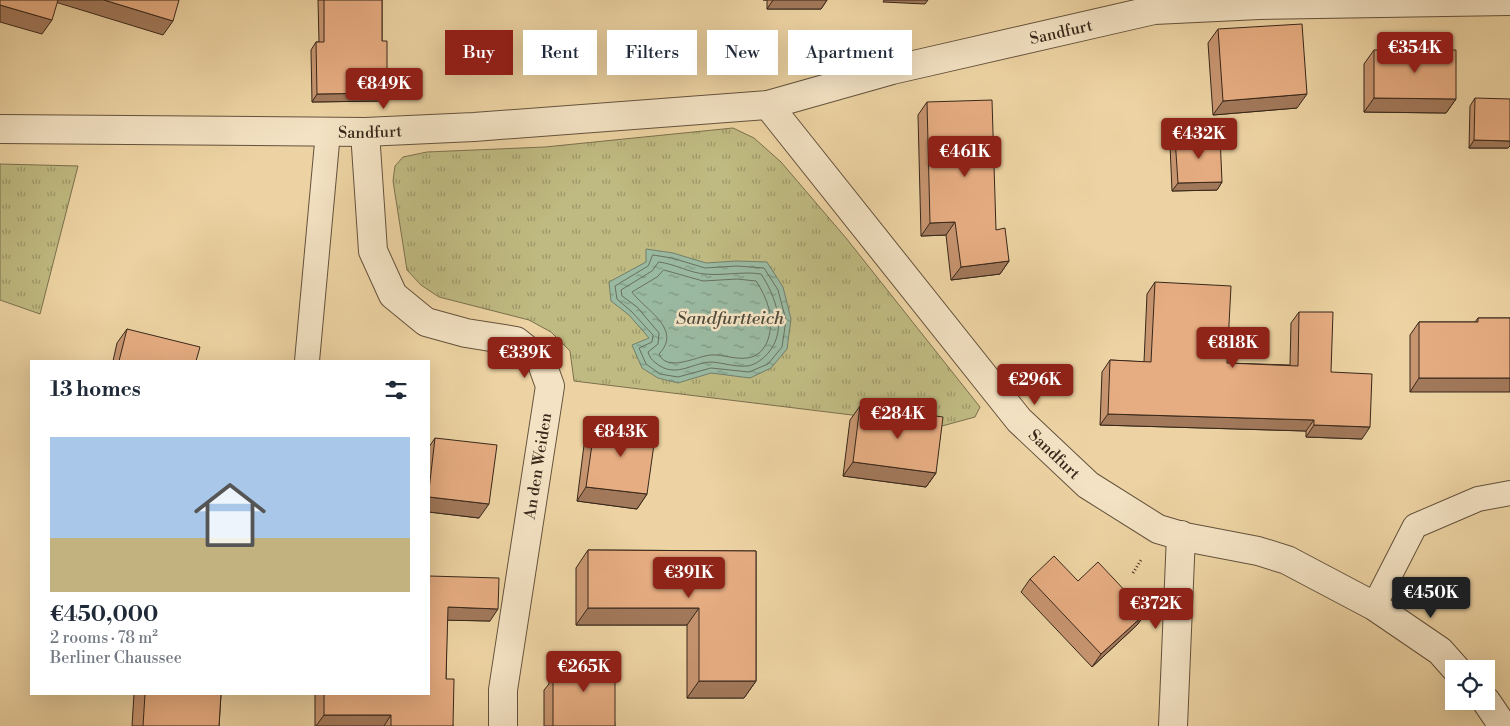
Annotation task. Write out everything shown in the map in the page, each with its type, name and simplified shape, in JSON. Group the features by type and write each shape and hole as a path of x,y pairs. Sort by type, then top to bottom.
{"street":[{"name":"Sandfurt","path":"0,129 365,132 474,127 768,105 892,70 1154,10 1259,5 1510,1"},
{"name":"Sandfurt","path":"768,105 1019,420 1088,485 1158,529 1258,551 1288,560 1374,606 1440,651 1448,660"},
{"name":"An den Weiden","path":"365,132 373,251 393,295 426,322 466,333 516,340 541,361 550,386 503,690 503,726"},
{"path":"1173,726 1181,535"},
{"path":"1492,710 1503,726"}],"lane":[{"path":"307,360 328,132"},
{"path":"1374,606 1414,526 1478,499 1510,493"}],"green space":[{"path":"733,128 754,138 781,162 846,238 980,407 975,417 942,426 574,381 570,351 551,332 529,320 439,297 421,285 407,270 393,181 395,166 403,157 427,152 545,147"},
{"path":"0,164 78,166 40,314 0,300"}],"water":[{"name":"Sandfurtteich","path":"646,249 673,253 706,263 736,261 767,262 783,287 791,319 787,349 771,368 750,378 711,373 678,383 658,378 642,368 632,345 649,338 629,315 611,301 609,282 646,262"}],"building":[{"path":"0,0 58,0 52,20 0,5"},
{"path":"104,0 179,0 173,21"},
{"path":"324,0 382,0 382,41 387,41 387,93 317,94 316,42 324,42"},
{"path":"1302,24 1307,94 1223,101 1218,29"},
{"path":"1374,50 1456,50 1456,99 1374,98"},
{"path":"1475,98 1510,99 1510,141 1474,140"},
{"path":"992,100 996,230 1005,228 1009,261 961,267 955,222 930,223 927,102"},
{"path":"1220,136 1222,182 1178,183 1175,138"},
{"path":"1155,282 1231,286 1227,363 1298,366 1299,312 1333,312 1331,372 1372,374 1370,427 1314,425 1314,420 1108,414 1110,360 1151,362"},
{"path":"1478,318 1510,318 1510,378 1419,378 1419,322 1478,322"},
{"path":"127,329 200,347 196,360 119,360"},
{"path":"860,406 943,417 936,473 853,462"},
{"path":"595,423 656,430 647,494 586,487"},
{"path":"435,438 497,445 489,504 430,497"},
{"path":"588,550 756,551 756,681 699,681 699,608 588,608"},
{"path":"1054,556 1078,581 1098,562 1146,613 1101,654 1030,579"},
{"path":"430,576 499,578 498,609 448,607 446,679 454,679 453,726 391,726 391,715 324,715 324,695 430,695"},
{"path":"557,658 611,658 610,677 615,677 615,726 553,726 553,677 558,676"},
{"path":"145,695 221,695 219,726 143,726"}]}
